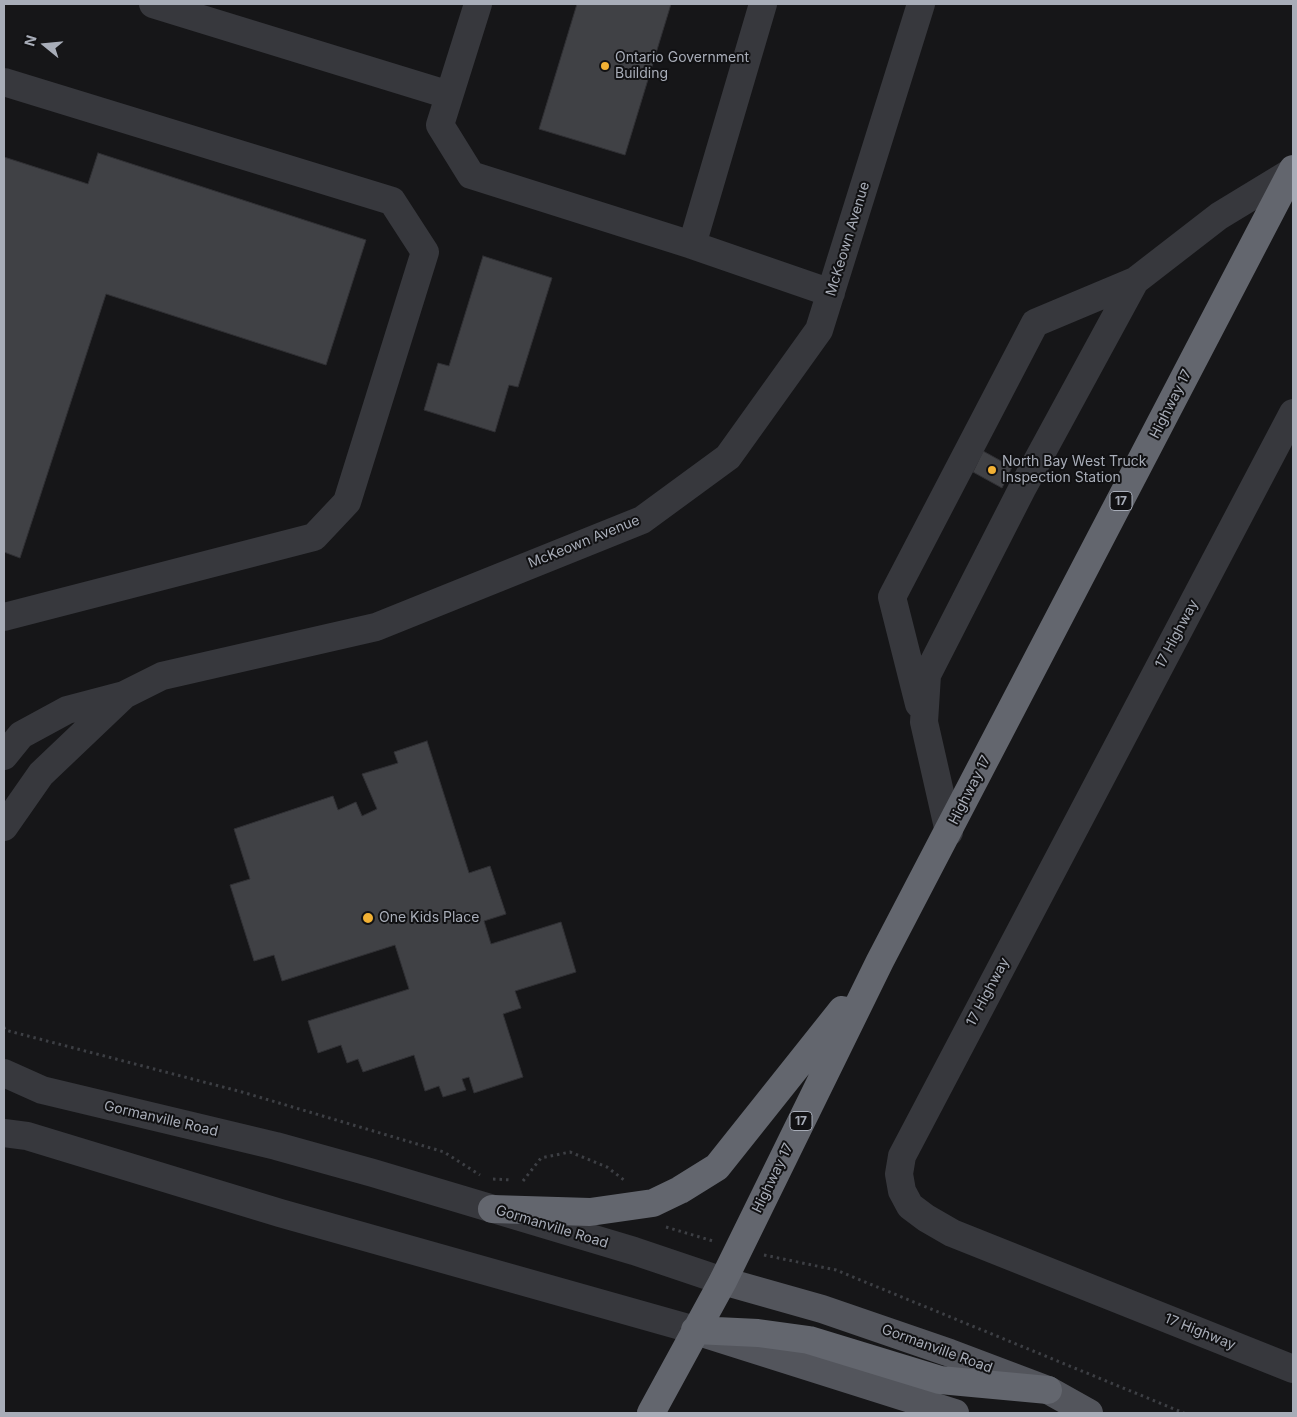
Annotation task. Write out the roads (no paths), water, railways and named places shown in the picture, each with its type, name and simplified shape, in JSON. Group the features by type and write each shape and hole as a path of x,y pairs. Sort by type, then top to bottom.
{"highway":[{"name":"Highway 17","path":"651,1413 722,1281 880,961 1293,170"},
{"path":"492,1209 590,1212 653,1203 680,1190 718,1166 880,961"},
{"path":"695,1330 758,1333 809,1340 940,1380 1048,1390"}],"main road":[{"name":"Gormanville Road","path":"722,1281 822,1309 950,1353 1048,1390 1089,1413"},
{"path":"695,1330 955,1413"}],"street":[{"path":"153,4 450,95"},
{"path":"478,4 440,125 471,175 692,244 831,293"},
{"path":"692,244 763,4"},
{"name":"McKeown Avenue","path":"4,756 21,735 67,710 124,695 162,676 376,627 642,520 728,457 819,330 921,4"},
{"path":"4,82 392,201 425,252 347,502 314,537 4,617"},
{"path":"949,832 924,722 892,597 1034,323 1135,281 1219,216 1293,170"},
{"path":"924,722 928,675 1023,487 1135,281"},
{"name":"17 Highway","path":"1293,412 902,1156 899,1174 902,1191 910,1206 926,1218 952,1232 1293,1369"},
{"name":"McKeown Avenue","path":"4,828 41,774 124,695"},
{"name":"Gormanville Road","path":"4,1073 42,1090 276,1146 437,1192 634,1251 722,1281"},
{"path":"4,1134 27,1136 280,1213 695,1330"}],"place":[{"name":"Ontario Government Building","path":"605,66"},
{"name":"North Bay West Truck Inspection Station","path":"992,470"},
{"name":"One Kids Place","path":"368,918"}]}
